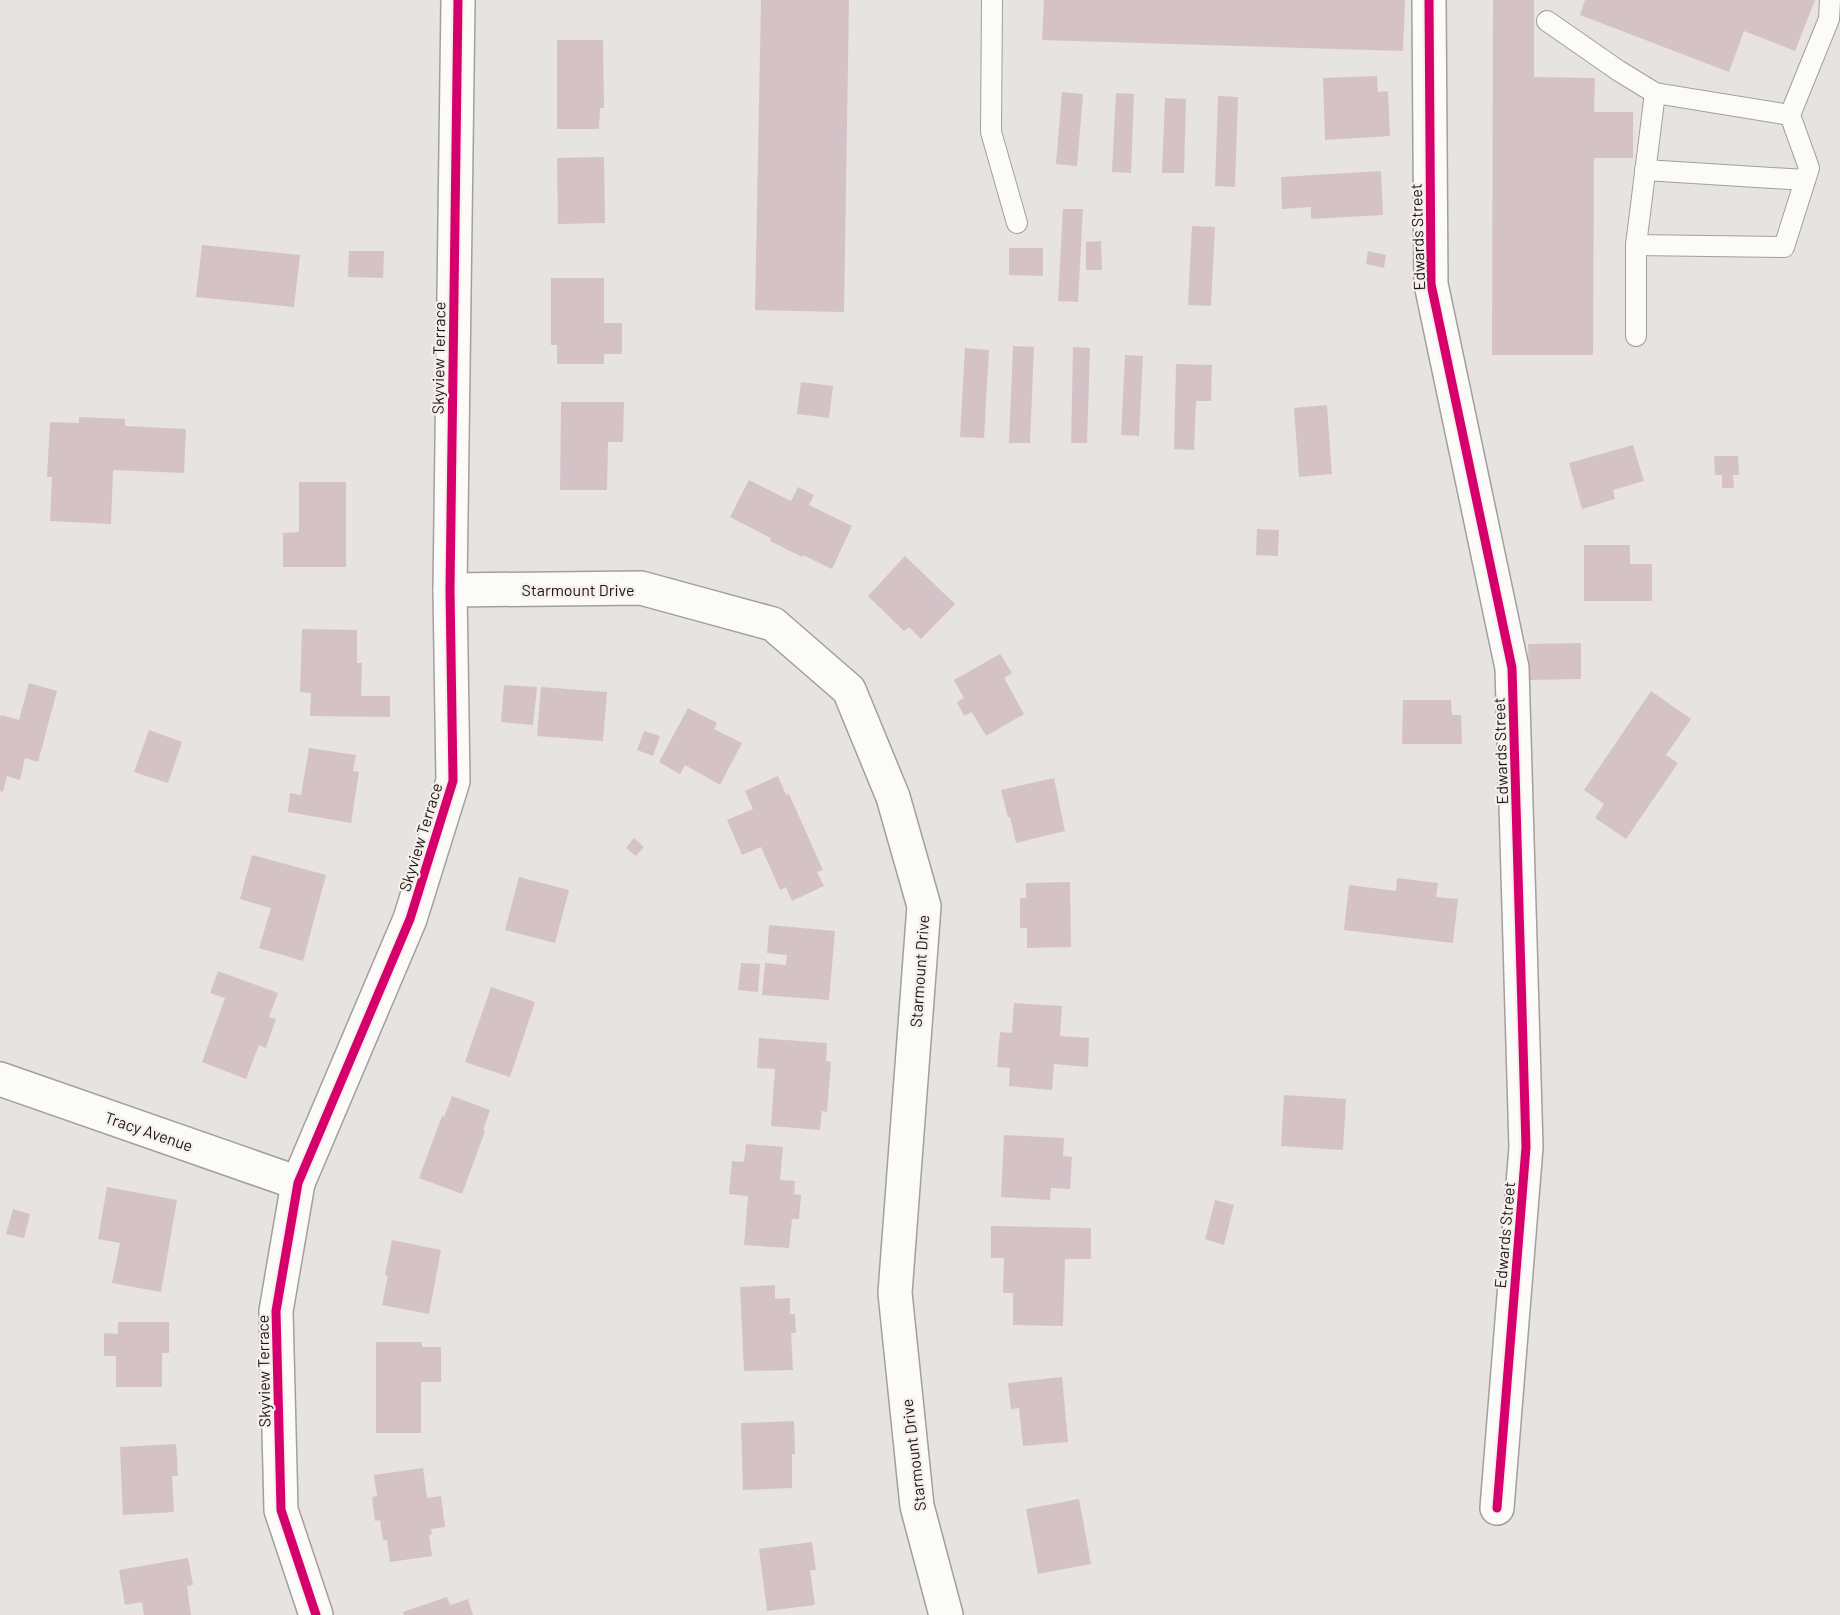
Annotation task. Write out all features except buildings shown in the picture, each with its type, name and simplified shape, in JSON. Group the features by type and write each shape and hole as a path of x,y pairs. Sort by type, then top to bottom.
{"street":[{"name":"Skyview Terrace","path":"316,1615 281,1510 276,1311 298,1183 410,919 453,781 450,590 458,0"},
{"name":"Edwards Street","path":"1429,0 1431,284 1512,668 1526,1147 1497,1508"},
{"name":"Starmount Drive","path":"450,590 641,588 773,624 849,690 893,798 924,906 895,1293 917,1506 946,1615"},
{"name":"Tracy Avenue","path":"0,1079 298,1183"}],"lane":[{"path":"992,0 991,132 1017,223"},
{"path":"1636,245 1784,247 1809,168 1790,115 1828,19 1830,0"},
{"path":"1547,21 1655,93 1790,115"},
{"path":"1636,336 1636,245 1655,93"},
{"path":"1645,170 1805,180"}],"cycle path":[{"path":"316,1615 281,1510 276,1311 298,1183 410,919 453,781 450,590 458,0"},
{"path":"1429,0 1431,284 1512,668 1526,1147 1497,1508"}]}
